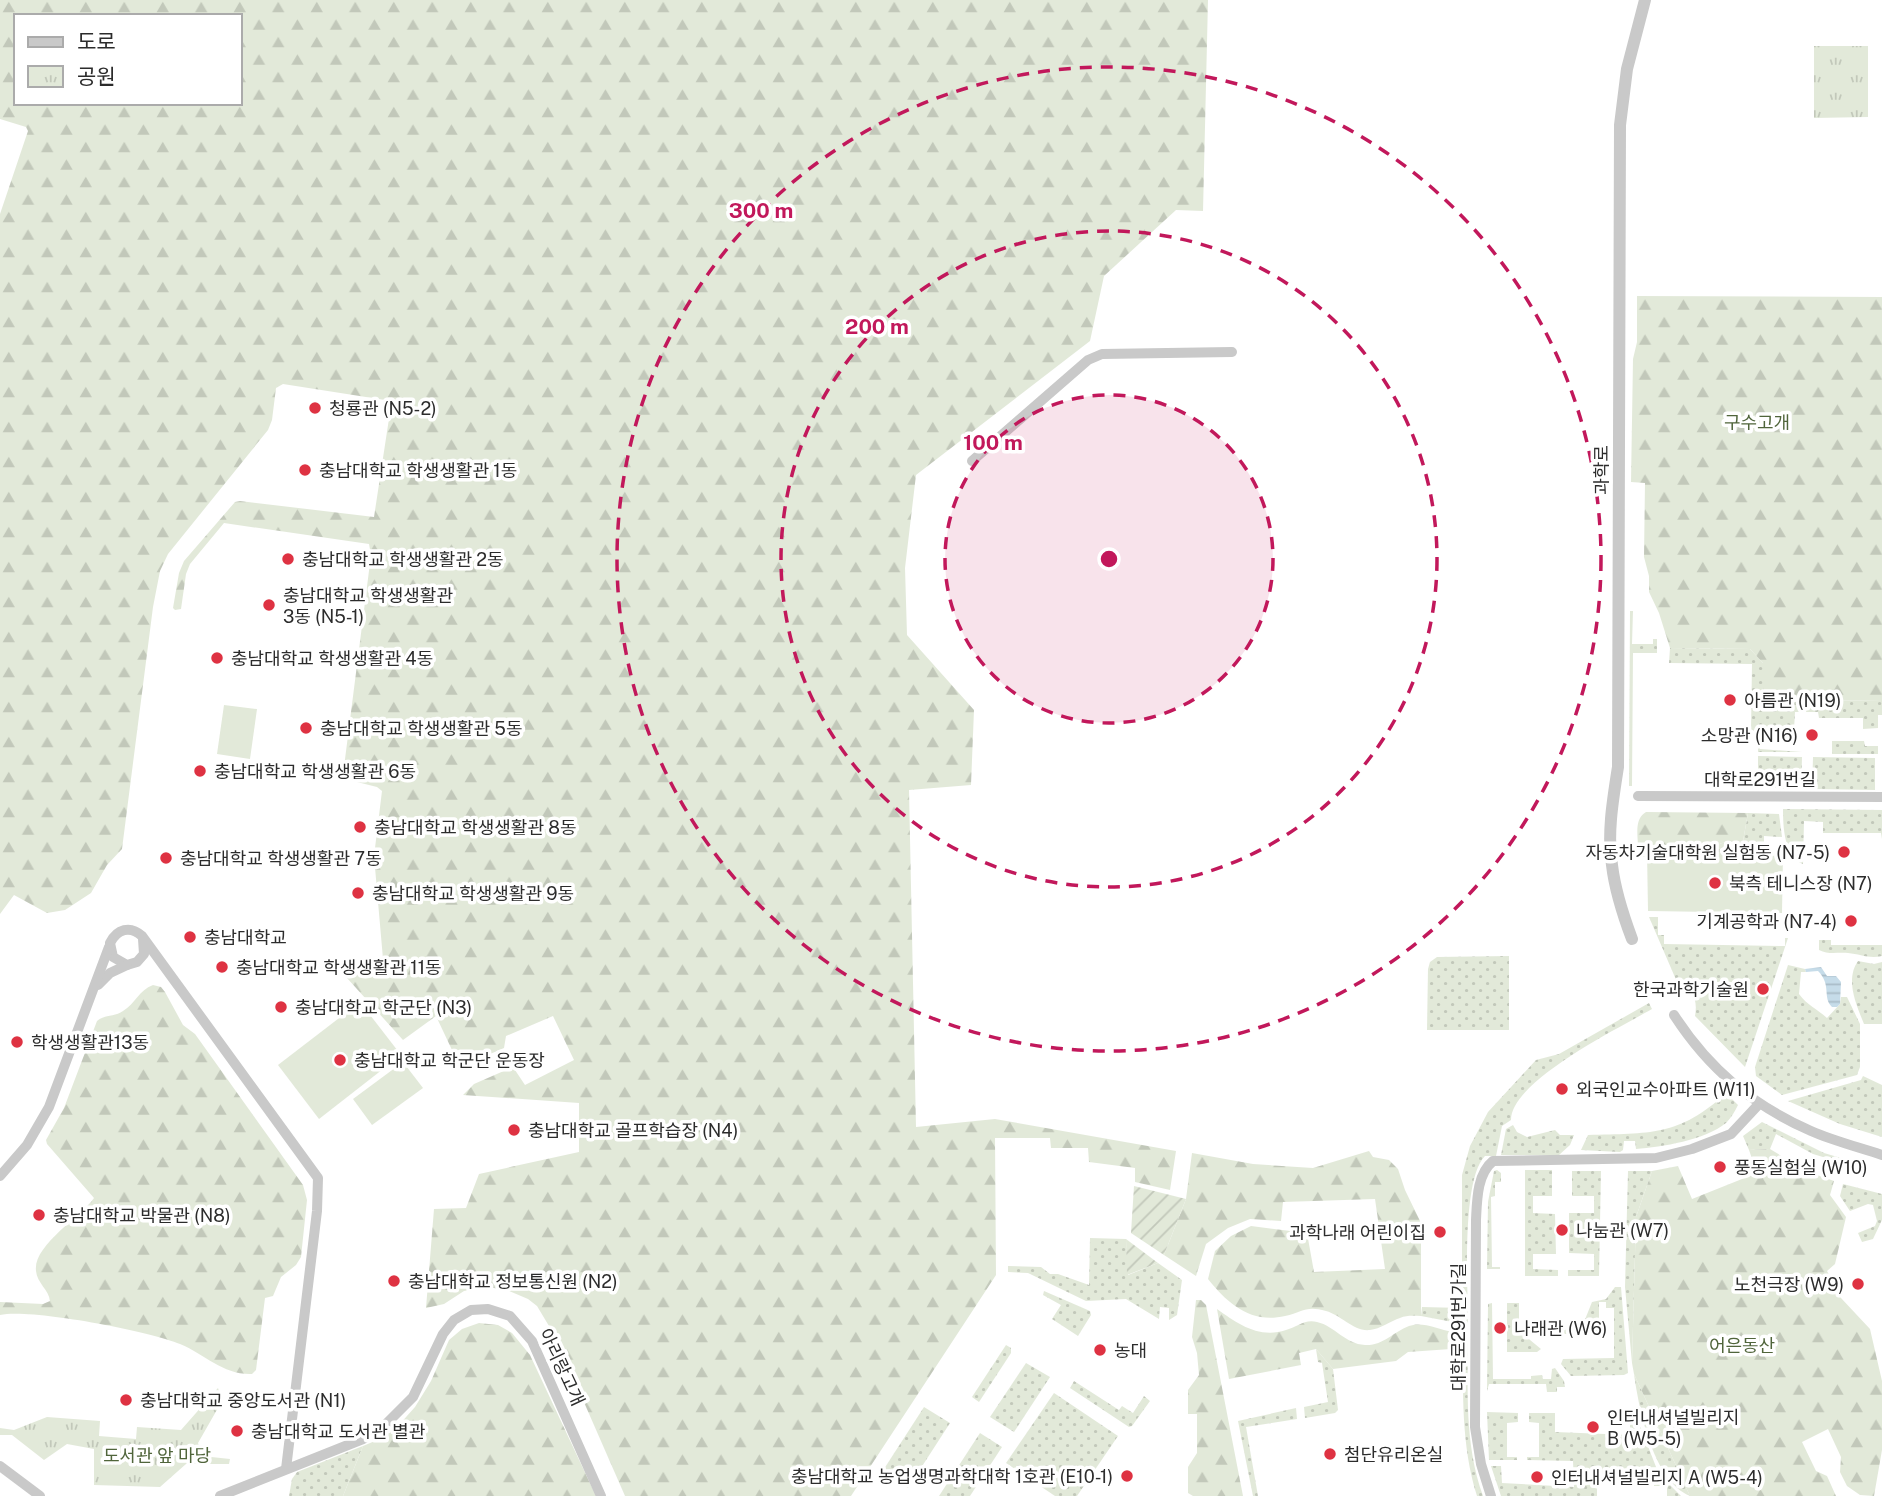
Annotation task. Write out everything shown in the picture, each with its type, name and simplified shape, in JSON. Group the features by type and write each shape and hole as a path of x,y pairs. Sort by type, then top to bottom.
{"street":[{"name":"과학로","path":"1632,939 1620,906 1611,863 1611,813 1618,767 1620,125 1627,69 1645,0"},
{"path":"972,461 1088,360 1102,354 1232,352"},
{"name":"대학로291번길","path":"1638,796 1882,797"},
{"path":"0,1176 20,1155 44,1117 115,934 126,929 138,932 318,1178 317,1211 286,1469"},
{"path":"92,993 106,976 131,964 144,954 143,939"},
{"path":"110,943 113,957 131,964 152,964 165,969"},
{"path":"1674,1015 1687,1035 1746,1096 1812,1131 1882,1154"},
{"name":"대학로291번가길","path":"1490,1496 1480,1464 1475,1427 1475,1220 1486,1167 1493,1161 1656,1158 1692,1149 1731,1134 1759,1104"},
{"name":"아리랑고개","path":"219,1496 363,1439 386,1425 419,1387 443,1334 454,1320 471,1310 497,1310 517,1321 532,1341 601,1496"},
{"path":"0,1466 40,1496"}],"green space":[{"path":"0,0 1208,0 1203,211 1176,210 1104,276 1090,341 916,475 905,568 907,635 974,710 971,785 909,790 916,1127 995,1119 1176,1151 1170,1190 1135,1182 1135,1168 1089,1162 1088,1148 1051,1148 1050,1138 995,1138 996,1275 851,1496 625,1496 555,1336 537,1306 507,1290 487,1287 464,1291 444,1304 426,1308 434,1209 466,1208 479,1174 579,1152 579,1103 463,1095 474,1084 513,1067 525,1085 574,1060 553,1016 506,1036 504,1048 460,1067 436,1016 403,1040 347,978 383,959 374,856 382,791 377,787 353,781 344,767 371,555 369,544 224,523 190,564 181,609 173,608 179,573 184,561 235,502 374,517 390,412 385,400 283,384 276,388 268,430 168,554 160,571 122,849 107,865 91,893 65,910 47,913 14,895 0,914 0,214 28,131 26,127 0,119"},
{"path":"1814,46 1868,46 1868,117 1814,118"},
{"name":"구수고개","path":"1637,296 1882,297 1882,701 1763,699 1763,663 1750,649 1670,648 1649,592 1649,576 1644,557 1645,483 1631,482"},
{"path":"1630,611 1633,611 1632,644 1653,644 1653,639 1657,639 1657,653 1633,653 1632,786 1629,786"},
{"path":"1670,648 1750,649 1763,663 1763,699 1882,701 1878,728 1863,729 1863,718 1819,718 1818,712 1795,712 1794,730 1761,730 1760,749 1802,752 1758,752 1758,731 1751,730 1752,664 1669,663"},
{"path":"224,705 257,709 250,759 217,754"},
{"path":"1832,741 1864,741 1865,746 1878,746 1878,754 1832,754"},
{"path":"1758,756 1802,757 1801,789 1777,789 1758,772"},
{"path":"1813,757 1875,758 1875,790 1812,789"},
{"path":"1783,809 1882,810 1882,839 1881,833 1823,833 1823,822 1804,821 1803,864 1788,848"},
{"path":"1646,812 1748,813 1743,841 1712,847 1638,846 1638,823"},
{"path":"1748,813 1779,814 1782,837 1764,836 1764,848 1723,847 1722,853 1648,851 1647,857 1638,857 1638,846 1712,847 1743,841"},
{"name":"북측 테니스장 (N7)","path":"1647,851 1783,854 1782,913 1648,911"},
{"path":"1649,917 1658,917 1658,935 1664,935 1664,944 1785,946 1785,938 1788,938 1745,1067 1695,1016 1696,1004 1693,995 1677,982"},
{"path":"1819,940 1831,940 1831,945 1882,945 1882,956 1826,952 1819,950"},
{"path":"1509,956 1509,1030 1427,1030 1430,962 1437,957"},
{"path":"1858,961 1874,964 1882,962 1882,1024 1864,1024 1852,984 1854,968"},
{"path":"1788,965 1805,969 1806,972 1801,972 1799,994 1827,1018 1840,1004 1841,997 1847,997 1860,1024 1860,1067 1857,1075 1782,1095 1756,1076 1755,1067"},
{"path":"153,985 161,987 165,992 183,1025 195,1034 303,1185 307,1200 301,1257 296,1265 281,1277 273,1296 265,1298 256,1370 252,1374 232,1371 180,1344 143,1333 62,1318 0,1315 0,1302 43,1304 50,1301 37,1275 37,1261 49,1242 94,1198 46,1140 64,1108 97,1021 123,1011 144,990"},
{"name":"충남대학교 학군단 운동장","path":"360,1002 401,1055 319,1119 278,1065"},
{"path":"1649,1003 1652,1009 1569,1057 1528,1089 1516,1105 1511,1120 1502,1126 1496,1156 1485,1156 1477,1169 1472,1187 1467,1262 1468,1325 1421,1316 1422,1307 1462,1308 1462,1175 1470,1146 1488,1112 1536,1060 1559,1054"},
{"name":"충남대학교 학군단 운동장","path":"403,1062 423,1088 372,1125 353,1099"},
{"path":"1863,1076 1882,1085 1882,1137 1840,1124 1788,1101 1861,1080"},
{"path":"1726,1093 1738,1105 1726,1123 1707,1134 1670,1144 1636,1149 1635,1141 1624,1141 1623,1150 1620,1152 1581,1150 1588,1135 1629,1134 1678,1125 1693,1118"},
{"path":"1762,1122 1824,1153 1858,1163 1856,1167 1813,1154 1776,1134 1770,1149 1749,1150 1743,1136"},
{"path":"1513,1125 1517,1132 1527,1137 1555,1130 1560,1135 1574,1135 1570,1145 1559,1155 1501,1155 1506,1129"},
{"name":"어은동산","path":"1770,1149 1806,1171 1834,1181 1830,1195 1846,1217 1835,1264 1827,1271 1841,1298 1870,1329 1882,1381 1882,1450 1874,1496 1860,1495 1847,1486 1840,1472 1841,1457 1828,1429 1802,1442 1816,1471 1827,1476 1836,1496 1690,1496 1634,1374 1632,1363 1636,1217 1652,1171 1678,1166 1692,1199 1757,1173 1749,1150"},
{"path":"1369,1151 1373,1157 1389,1160 1398,1169 1421,1223 1421,1316 1403,1317 1370,1330 1353,1326 1332,1313 1319,1309 1273,1318 1261,1317 1232,1304 1208,1279 1215,1251 1231,1236 1251,1226 1307,1233 1314,1272 1385,1269 1375,1199 1283,1202 1281,1221 1250,1219 1228,1228 1206,1244 1196,1276 1164,1255 1186,1199 1192,1153 1253,1164 1313,1168"},
{"path":"1525,1170 1552,1170 1552,1196 1533,1196 1533,1213 1555,1214 1556,1254 1533,1254 1533,1269 1558,1270 1558,1276 1525,1276"},
{"path":"1494,1171 1501,1173 1501,1182 1495,1182 1495,1196 1491,1197 1492,1267 1500,1269 1487,1269 1488,1202"},
{"path":"1572,1171 1601,1171 1599,1276 1568,1276 1568,1270 1594,1270 1594,1254 1569,1253 1569,1213 1594,1213 1594,1196 1572,1196"},
{"path":"1628,1171 1652,1171 1636,1217 1632,1363 1625,1287"},
{"path":"1843,1184 1882,1194 1882,1220 1873,1239 1862,1242 1858,1233 1875,1226 1877,1221 1873,1205 1868,1204 1850,1211 1840,1196"},
{"path":"1134,1186 1186,1199 1164,1255 1131,1233"},
{"path":"1090,1238 1126,1239 1128,1275 1158,1263 1182,1280 1177,1315 1169,1320 1169,1308 1160,1307 1159,1319 1126,1299 1086,1301 1028,1273 1008,1272 1008,1266 1041,1267 1050,1274 1058,1274 1089,1285"},
{"path":"1126,1239 1158,1263 1127,1275"},
{"path":"1615,1287 1621,1287 1628,1373 1571,1376 1561,1364 1563,1359 1614,1358 1614,1308 1606,1308 1606,1302 1599,1302 1599,1334 1564,1334 1563,1337 1551,1337 1548,1332 1582,1327 1592,1302 1606,1299"},
{"path":"1044,1291 1090,1311 1091,1315 1078,1336 1052,1319 1061,1305 1043,1295"},
{"path":"1196,1300 1201,1300 1206,1305 1243,1496 1193,1496 1188,1493 1188,1467 1197,1453 1197,1414 1188,1414 1188,1390 1199,1375 1192,1337"},
{"path":"1492,1303 1493,1379 1531,1379 1531,1376 1542,1375 1543,1379 1551,1379 1552,1369 1555,1368 1565,1387 1557,1387 1557,1392 1547,1392 1546,1384 1489,1384 1487,1391 1488,1304"},
{"path":"1507,1303 1519,1303 1519,1331 1541,1349 1537,1352 1507,1352"},
{"path":"1217,1309 1241,1325 1258,1331 1276,1332 1312,1321 1323,1324 1352,1342 1365,1345 1383,1341 1409,1326 1424,1325 1452,1332 1451,1349 1408,1352 1396,1361 1333,1369 1316,1349 1299,1353 1301,1365 1229,1379"},
{"path":"479,1323 498,1325 512,1333 530,1355 596,1496 343,1496 363,1446 382,1438 398,1426 415,1407 431,1381 449,1340 462,1329"},
{"path":"1452,1332 1468,1334 1470,1436 1483,1496 1477,1496 1468,1458 1463,1399 1463,1339 1451,1337"},
{"path":"1006,1345 1011,1348 1011,1353 979,1402 972,1397"},
{"path":"1316,1349 1333,1369 1338,1410 1335,1413 1305,1418 1304,1407 1328,1402 1322,1363 1318,1362"},
{"path":"1026,1363 1050,1377 1014,1432 990,1417"},
{"path":"1634,1374 1690,1496 1677,1488 1666,1476 1657,1460 1644,1424"},
{"path":"1074,1381 1119,1410 1122,1406 1133,1413 1144,1396 1150,1401 1129,1427 1070,1388"},
{"name":"도서관 앞 마당","path":"218,1388 222,1401 198,1443 202,1456 230,1459 229,1464 186,1464 160,1487 94,1485 94,1449 67,1444 44,1460 12,1435 0,1435 0,1428 14,1430 47,1417 100,1421 99,1436 136,1439 137,1427 181,1430"},
{"path":"1054,1393 1118,1436 1077,1496 1055,1496 1006,1463"},
{"path":"924,1407 950,1423 908,1488 882,1472"},
{"path":"1296,1408 1297,1419 1246,1427 1258,1496 1253,1496 1238,1421"},
{"path":"1487,1412 1518,1413 1518,1422 1507,1423 1507,1457 1517,1457 1517,1460 1489,1460"},
{"path":"1529,1413 1555,1413 1555,1432 1630,1435 1630,1413 1635,1413 1658,1472 1656,1476 1661,1476 1681,1496 1667,1496 1667,1486 1654,1486 1654,1475 1597,1475 1597,1496 1501,1496 1491,1466 1501,1466 1502,1483 1574,1487 1573,1461 1527,1460 1527,1457 1539,1457 1539,1423 1529,1422"},
{"path":"980,1433 1002,1447 970,1496 939,1496"},
{"path":"363,1446 343,1496 289,1496 292,1479 297,1472"}],"water":[{"path":"1821,967 1827,976 1836,976 1841,982 1840,1004 1837,1007 1832,1007 1829,1003 1825,981 1818,971 1806,972 1805,969"}],"place":[{"name":"청룡관 (N5-2)","path":"315,408"},
{"name":"충남대학교 학생생활관 1동","path":"305,470"},
{"name":"충남대학교 학생생활관 2동","path":"288,559"},
{"name":"충남대학교 학생생활관 3동 (N5-1)","path":"269,605"},
{"name":"충남대학교 학생생활관 4동","path":"217,658"},
{"name":"아름관 (N19)","path":"1730,700"},
{"name":"충남대학교 학생생활관 5동","path":"306,728"},
{"name":"소망관 (N16)","path":"1812,735"},
{"name":"충남대학교 학생생활관 6동","path":"200,771"},
{"name":"충남대학교 학생생활관 8동","path":"360,827"},
{"name":"자동차기술대학원 실험동 (N7-5)","path":"1844,852"},
{"name":"충남대학교 학생생활관 7동","path":"166,858"},
{"name":"북측 테니스장 (N7)","path":"1715,883"},
{"name":"충남대학교 학생생활관 9동","path":"358,893"},
{"name":"기계공학과 (N7-4)","path":"1851,921"},
{"name":"충남대학교","path":"190,937"},
{"name":"충남대학교 학생생활관 11동","path":"222,967"},
{"name":"한국과학기술원","path":"1763,989"},
{"name":"충남대학교 학군단 (N3)","path":"281,1007"},
{"name":"학생생활관13동","path":"17,1042"},
{"name":"충남대학교 학군단 운동장","path":"340,1060"},
{"name":"외국인교수아파트 (W11)","path":"1562,1089"},
{"name":"충남대학교 골프학습장 (N4)","path":"514,1130"},
{"name":"풍동실험실 (W10)","path":"1720,1167"},
{"name":"충남대학교 박물관 (N8)","path":"39,1215"},
{"name":"나눔관 (W7)","path":"1562,1230"},
{"name":"과학나래 어린이집","path":"1440,1232"},
{"name":"충남대학교 정보통신원 (N2)","path":"394,1281"},
{"name":"노천극장 (W9)","path":"1858,1284"},
{"name":"나래관 (W6)","path":"1500,1328"},
{"name":"농대","path":"1100,1350"},
{"name":"충남대학교 중앙도서관 (N1)","path":"126,1400"},
{"name":"인터내셔널빌리지 B (W5-5)","path":"1593,1427"},
{"name":"충남대학교 도서관 별관","path":"237,1431"},
{"name":"첨단유리온실","path":"1330,1454"},
{"name":"충남대학교 농업생명과학대학 1호관 (E10-1)","path":"1127,1476"},
{"name":"인터내셔널빌리지 A (W5-4)","path":"1537,1477"}]}
